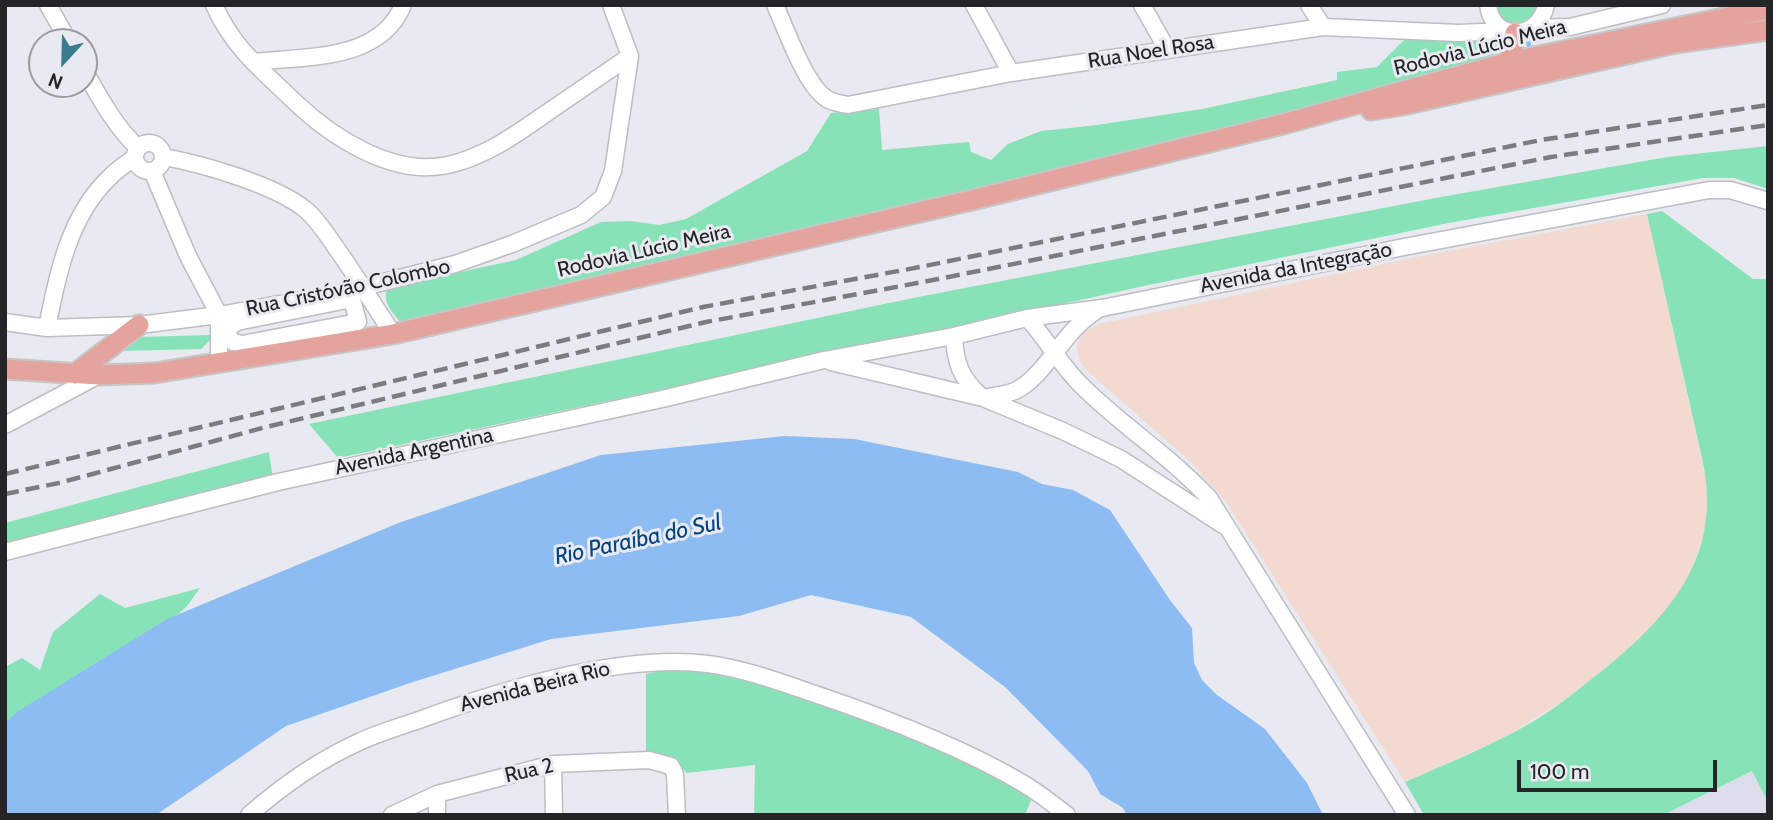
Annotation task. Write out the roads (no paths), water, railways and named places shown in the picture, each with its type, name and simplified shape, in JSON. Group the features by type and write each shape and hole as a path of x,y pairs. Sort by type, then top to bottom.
{"main road":[{"name":"Rodovia Lúcio Meira","path":"5,369 99,375 155,373 393,334 972,200 1287,123 1510,62 1768,9"},
{"path":"1718,36 1768,24"},
{"name":"Rodovia Lúcio Meira","path":"1287,123 1403,105 1586,62 1718,36 1768,30"},
{"path":"1510,62 1518,31"},
{"path":"75,374 139,326"}],"street":[{"path":"48,5 61,28"},
{"path":"214,5 235,45 313,119 350,143 413,166 445,165 481,155 508,140 630,56"},
{"name":"Rua Cristóvão Colombo","path":"5,322 47,328 139,326 219,315 364,288 455,264 581,215 603,197 613,171 630,56 611,5"},
{"name":"Rua Noel Rosa","path":"775,5 813,85 834,103 848,105 1011,73 1322,27 1458,33 1518,31 1570,27 1662,5"},
{"path":"975,5 1011,73"},
{"path":"1142,5 1167,49"},
{"path":"1309,5 1322,27"},
{"path":"1547,5 1570,27"},
{"path":"1488,10 1518,31 1545,14 1547,5"},
{"path":"253,62 337,53 365,46 379,38 398,10"},
{"name":"Rua Noel Rosa","path":"1458,33 1488,10"},
{"path":"98,95 136,153 138,167 152,172 188,257 219,315 219,363"},
{"path":"47,328 53,296 72,234 88,203 109,178 146,143 156,144 163,152 161,166 152,172"},
{"path":"164,157 208,167 276,192 306,210 328,236 393,334"},
{"name":"Avenida da Integração","path":"824,360 954,336 1027,318 1102,308 1417,244 1709,190 1730,190 1768,201"},
{"path":"352,299 358,322 242,344 233,342 228,335 230,327 237,323 352,299"},
{"path":"983,398 1013,391 1030,382 1083,320 1102,308"},
{"path":"1027,318 1080,384 1191,478 1209,498 1407,815"},
{"path":"954,336 958,368 967,384 983,398"},
{"path":"824,360 983,398 1063,431 1121,459 1225,526"},
{"name":"Avenida Argentina","path":"5,552 278,482 824,360"},
{"path":"5,425 99,375"},
{"name":"Avenida Beira Rio","path":"249,815 308,769 360,741 409,723 470,701 601,668 669,662 708,664 751,672 868,712 992,766 1027,785 1067,815"},
{"name":"Rua 2","path":"392,815 437,794 553,764 649,760 671,766 675,774 677,815"},
{"path":"553,764 554,815"},
{"path":"437,794 437,815"}],"water":[{"name":"Rio Paraíba do Sul","path":"785,436 854,439 1018,472 1042,484 1073,490 1110,510 1192,628 1194,663 1202,680 1217,695 1265,729 1307,783 1323,815 1127,815 1123,808 1100,794 1088,771 1005,687 911,617 811,595 739,616 551,639 413,682 286,726 156,815 5,815 5,723 17,712 167,619 401,522 601,455"}],"waterway":[{"path":"1528,39 1529,46"}],"railway":[{"path":"5,474 703,307 920,267 1541,140 1768,105"},
{"path":"5,494 59,483 266,427 706,322 923,282 1551,157 1768,125"}]}
